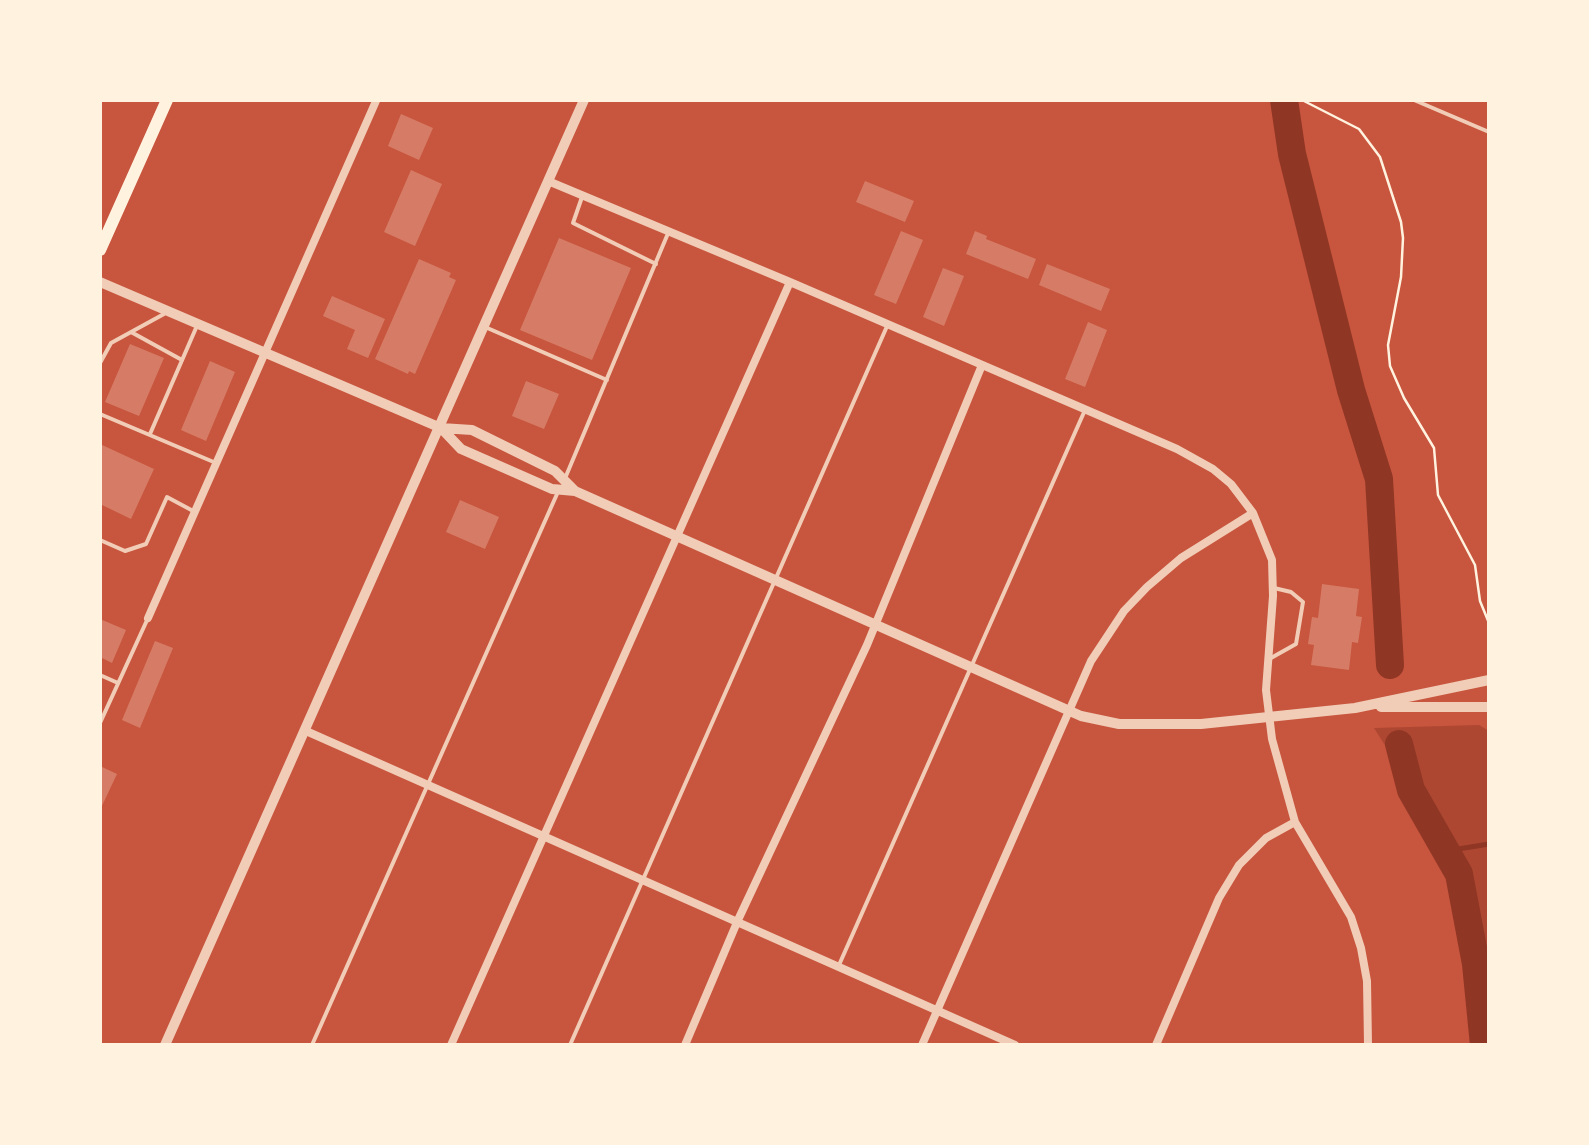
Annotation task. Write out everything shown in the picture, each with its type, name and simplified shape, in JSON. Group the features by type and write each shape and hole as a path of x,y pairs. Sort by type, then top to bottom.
{"main road":[{"path":"100,250 167,100"}],"street":[{"path":"166,1045 584,100"},
{"path":"148,618 376,101"},
{"path":"548,182 1085,410 1213,469 1232,484 1254,513 1272,560 1266,660 1268,717 1295,822 1351,917 1362,948 1368,1045"},
{"path":"100,282 441,428 472,430 556,471 562,485"},
{"path":"451,1045 790,282"},
{"path":"685,1045 738,920 875,625 982,365"},
{"path":"441,428 461,449 576,490 971,668 1069,710 1119,724 1158,726 1355,708 1489,707"},
{"path":"922,1045 1090,662 1124,611 1182,558 1254,513"},
{"path":"1355,708 1489,680"},
{"path":"306,731 1015,1045"},
{"path":"1156,1045 1218,898 1239,865 1266,838 1295,822"}],"lane":[{"path":"1414,100 1489,132"},
{"path":"582,196 572,223 656,264"},
{"path":"312,1045 562,485 669,231"},
{"path":"100,363 111,343 168,311"},
{"path":"149,436 198,324"},
{"path":"570,1045 888,324"},
{"path":"485,327 607,380"},
{"path":"131,332 182,360"},
{"path":"839,966 1085,410"},
{"path":"100,414 216,463"},
{"path":"100,540 126,551 146,544 167,497 195,512"},
{"path":"1266,660 1296,644 1303,602 1291,592 1273,587"},
{"path":"100,723 148,618"},
{"path":"100,675 118,683"}],"path":[{"path":"1304,101 1359,129 1380,157 1404,238 1388,344 1390,366 1434,448 1438,495 1475,566 1480,601 1489,623"}],"shaded area":[{"path":"1479,725 1489,731 1489,1017 1462,873 1374,728"}],"building":[{"path":"401,114 433,128 419,160 388,146"},
{"path":"411,170 442,184 415,246 384,232"},
{"path":"865,181 914,201 905,222 856,202"},
{"path":"901,231 923,240 896,304 874,295"},
{"path":"975,231 1036,259 1028,279 966,254"},
{"path":"559,238 631,268 592,360 520,330"},
{"path":"419,259 451,273 449,277 456,280 415,374 408,374 375,359"},
{"path":"1047,264 1110,289 1101,311 1039,285"},
{"path":"943,268 964,276 944,326 923,317"},
{"path":"332,296 385,319 368,358 347,349 355,330 323,316"},
{"path":"1088,322 1107,330 1085,387 1065,379"},
{"path":"130,344 164,358 139,416 105,402"},
{"path":"210,361 235,372 206,441 181,430"},
{"path":"526,381 559,394 544,429 512,416"},
{"path":"100,444 154,469 131,519 100,504"},
{"path":"460,500 499,517 485,549 446,532"},
{"path":"1322,584 1359,589 1356,616 1362,617 1358,643 1352,642 1349,670 1311,665 1314,645 1308,644 1312,617 1318,618"},
{"path":"100,619 126,630 112,663 100,657"},
{"path":"155,641 173,648 140,728 122,720"},
{"path":"100,766 117,774 100,810"}],"waterway":[{"path":"1284,100 1292,154 1351,390 1379,479 1390,665"},
{"path":"1399,744 1411,790 1459,874 1476,964 1484,1045"},
{"path":"1446,851 1489,844"}]}
